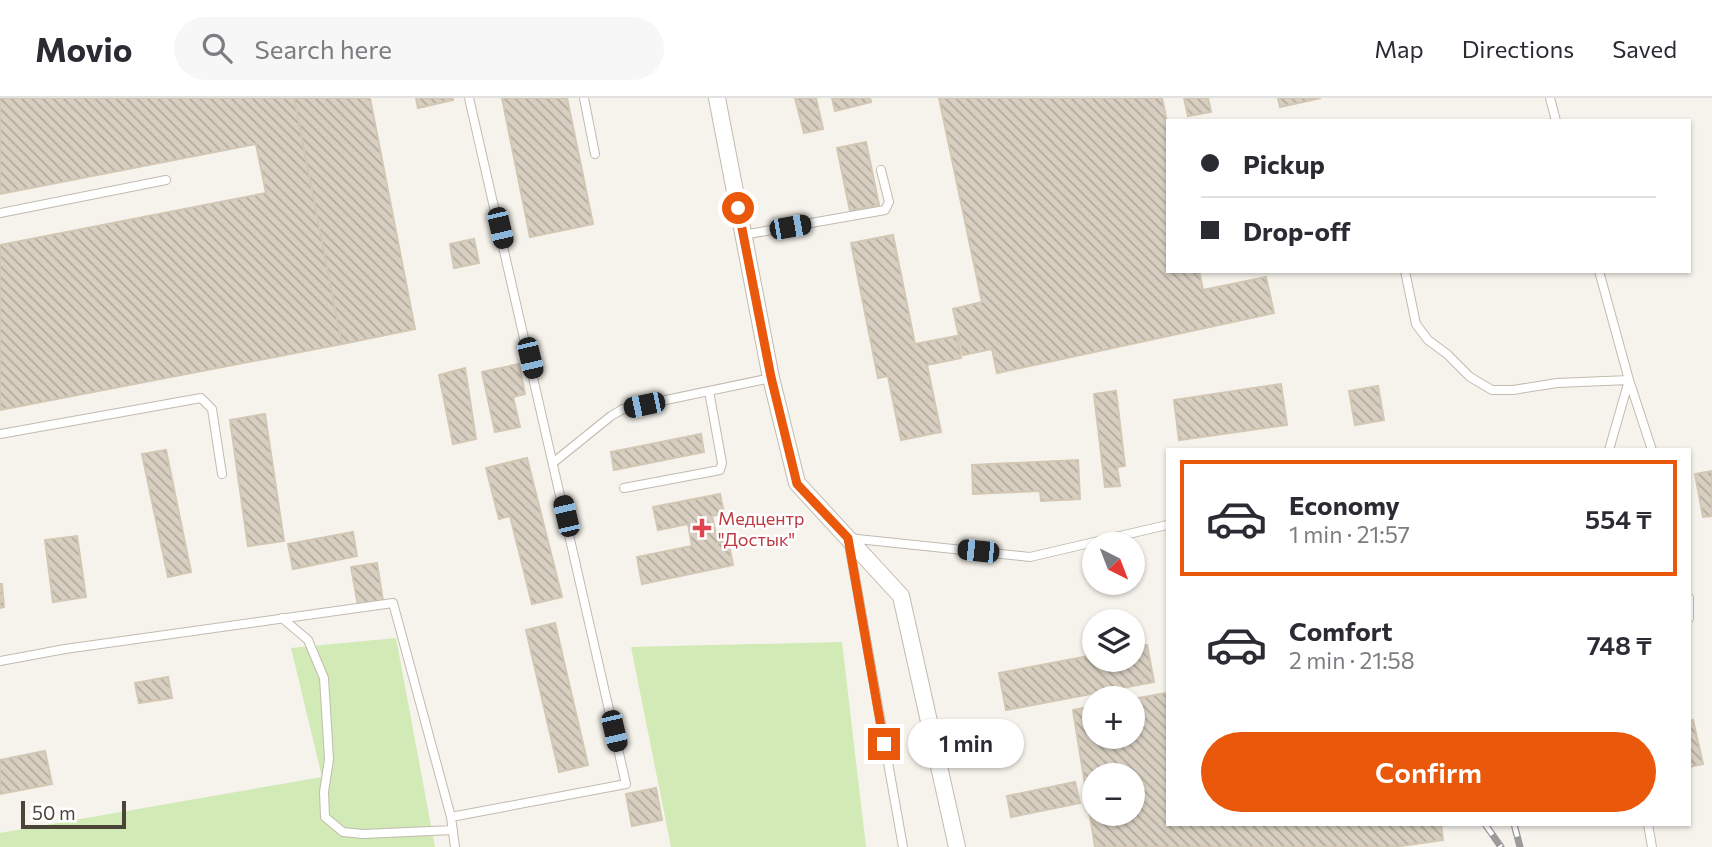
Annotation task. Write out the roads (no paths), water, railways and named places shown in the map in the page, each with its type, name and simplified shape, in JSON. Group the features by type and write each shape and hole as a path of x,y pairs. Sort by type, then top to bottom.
{"street":[{"path":"717,98 771,377 797,484 901,596 957,847"}],"lane":[{"path":"451,817 626,784 470,98"},
{"path":"584,98 595,154"},
{"path":"1550,98 1555,119"},
{"path":"743,235 885,210 889,202 881,170"},
{"path":"0,213 166,180"},
{"path":"1405,273 1416,324 1428,340 1470,377 1492,390 1513,390 1558,383 1629,380"},
{"path":"1600,273 1629,380 1651,448"},
{"path":"554,462 611,415 623,409 771,377"},
{"path":"1610,448 1629,380"},
{"path":"624,488 719,470 722,463 709,391"},
{"path":"0,435 201,398 212,409 222,474"},
{"path":"903,847 848,538 1030,557 1166,525"},
{"path":"0,662 65,649 393,603 451,817 455,847"},
{"path":"282,618 308,640 324,678 329,759 324,792 325,817 343,832 363,834 453,830"},
{"path":"1648,826 1651,847"}],"railway":[{"path":"1486,826 1501,847"},
{"path":"1515,826 1520,847"}],"place":[{"name":"Медцентр \"Достык\"","path":"702,528"}]}
